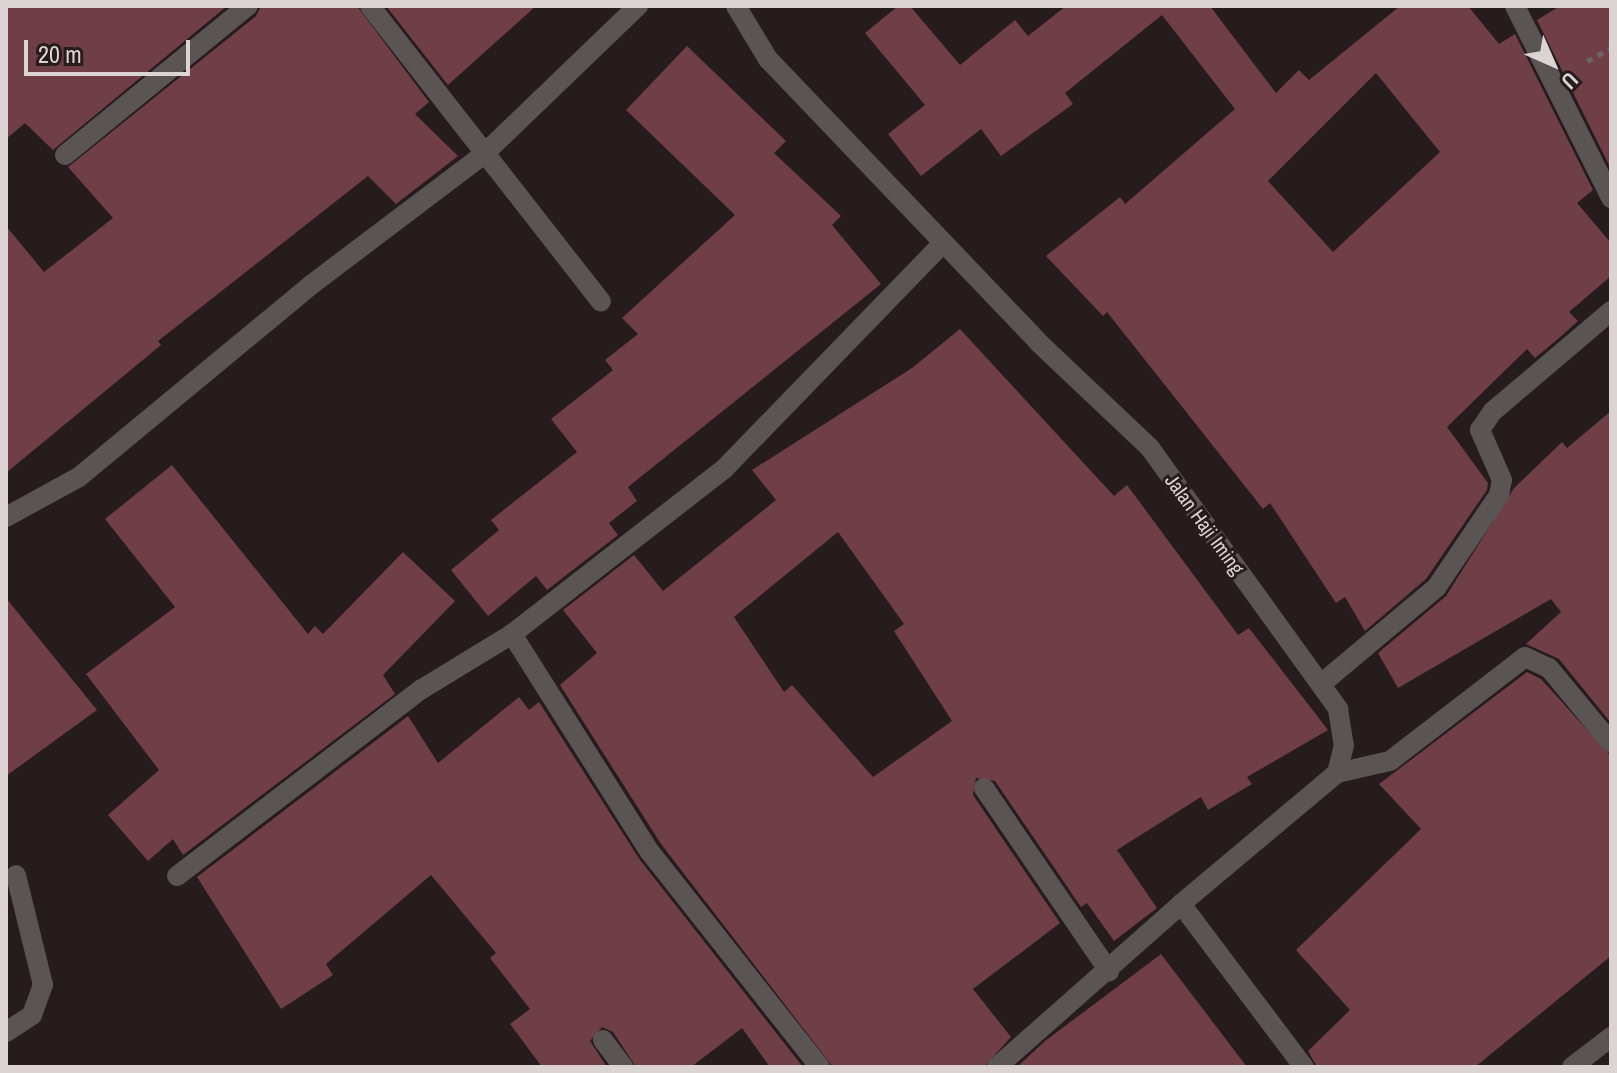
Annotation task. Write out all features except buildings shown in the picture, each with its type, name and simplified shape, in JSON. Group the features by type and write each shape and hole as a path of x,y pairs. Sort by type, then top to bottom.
{"street":[{"path":"65,155 248,6"},
{"path":"370,6 601,302"},
{"path":"6,517 79,477 311,285 484,154 638,6"},
{"name":"Jalan Haji Iming","path":"736,6 768,59 943,243 1150,448 1338,709 1344,745 1337,773"},
{"path":"1515,6 1611,198"},
{"path":"177,876 422,689 512,634 724,469 943,243"},
{"path":"1321,684 1436,588 1499,495 1502,480 1480,430 1492,412 1611,311"},
{"path":"512,634 650,852 820,1067"},
{"path":"997,1067 1109,971 1181,904 1337,773 1390,761 1525,657 1549,668 1610,739"},
{"path":"984,788 1109,971"},
{"path":"6,1032 32,1015 43,985 16,875"},
{"path":"1181,904 1304,1067"},
{"path":"1572,1067 1611,1037"},
{"path":"603,1040 623,1067"}]}
